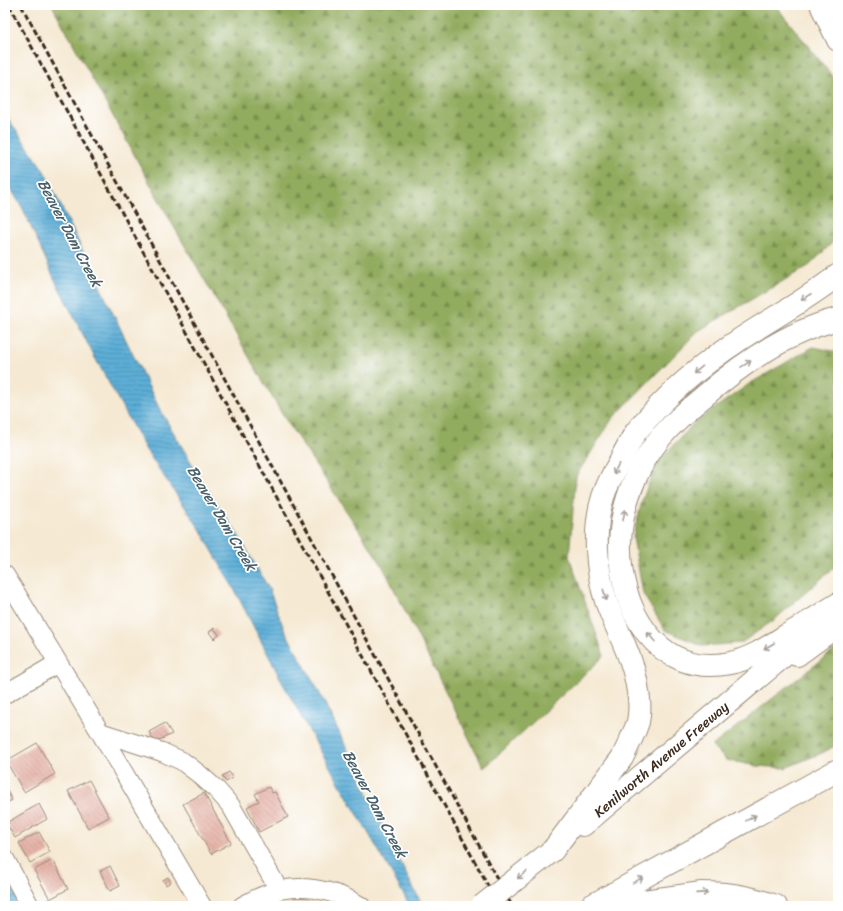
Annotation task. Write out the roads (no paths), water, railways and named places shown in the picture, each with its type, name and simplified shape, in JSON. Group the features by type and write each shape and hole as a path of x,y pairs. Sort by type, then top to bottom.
{"highway":[{"path":"821,6 838,30"},
{"path":"821,6 838,40"},
{"path":"553,850 622,758 638,722 640,706 636,678 632,663 610,612 601,583 598,567 597,543 600,512 603,497 611,478 627,446 636,433 650,416 698,370 738,340 818,290 838,275"},
{"path":"838,319 815,326 789,338 740,368 722,381 673,424 651,450 635,479 624,511 620,542 621,563 625,586 630,603 644,629 653,641 664,651 697,664 720,664 743,659 766,648 838,604"},
{"name":"Kenilworth Avenue Freeway","path":"482,906 553,850 838,609"},
{"path":"693,732 838,625"},
{"path":"591,906 837,771"},
{"path":"608,906 702,893 726,893 740,895 754,898 776,906"}],"street":[{"path":"5,574 202,906"},
{"path":"5,694 58,663"},
{"path":"100,732 162,752 182,761 199,774 217,790 231,806 279,890"},
{"path":"5,859 30,906"},
{"path":"242,906 267,894 294,887 312,888 340,895 361,906"}],"water":[{"name":"Beaver Dam Creek","path":"5,114 43,169 159,408 202,481 238,535 269,589 284,629 317,688 403,868 423,906 410,906 288,693 233,587 200,529 146,450 94,356 54,278 23,209 5,179"},
{"path":"5,874 18,901 18,906 5,906"}],"railway":[{"path":"9,5 499,906"},
{"path":"21,5 512,906"}]}
